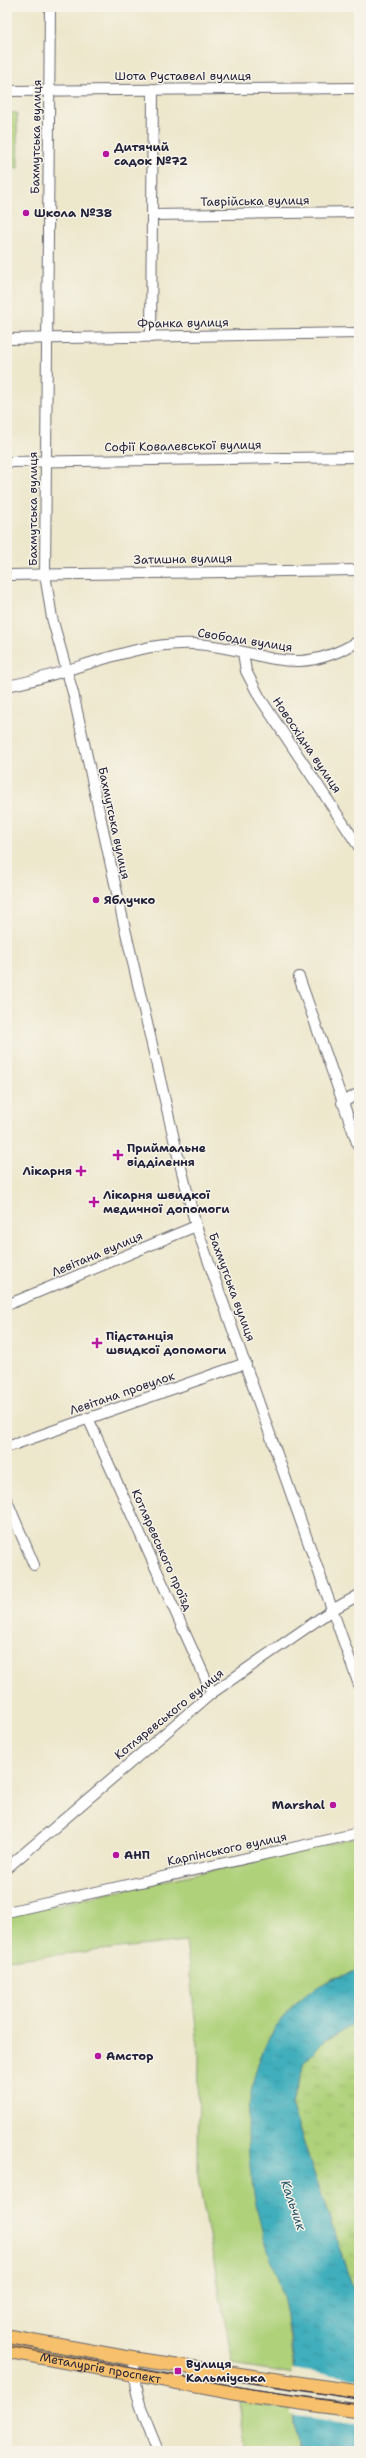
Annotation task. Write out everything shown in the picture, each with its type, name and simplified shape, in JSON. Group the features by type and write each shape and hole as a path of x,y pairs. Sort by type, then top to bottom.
{"main road":[{"name":"Металургів проспект","path":"7,2336 135,2359 359,2392"},
{"name":"Металургів проспект","path":"7,2351 252,2396 359,2411"}],"street":[{"name":"Бахмутська вулиця","path":"50,7 45,574 52,618 66,672 177,1152 196,1226 246,1363 332,1610 355,1658 359,1685"},
{"name":"Шота Руставелі вулиця","path":"7,91 359,88"},
{"path":"151,337 153,89"},
{"name":"Таврійська вулиця","path":"152,215 359,212"},
{"name":"Франка вулиця","path":"7,339 359,333"},
{"name":"Софії Ковалевської вулиця","path":"7,462 359,457"},
{"name":"Затишна вулиця","path":"7,575 359,570"},
{"name":"Свободи вулиця","path":"7,686 66,672 134,651 163,645 195,644 285,661 311,661 327,657 359,641"},
{"name":"Новосхідна вулиця","path":"243,653 248,677 260,698 359,847"},
{"path":"299,977 359,1148"},
{"path":"342,1103 359,1093"},
{"name":"Левітана вулиця","path":"7,1305 196,1226"},
{"name":"Левітана провулок","path":"7,1447 246,1363"},
{"name":"Котляревського проїзд","path":"88,1418 212,1693"},
{"path":"7,1501 34,1565"},
{"name":"Котляревського вулиця","path":"7,1868 212,1693 332,1610 359,1595"},
{"name":"Карпінського вулиця","path":"7,1912 359,1833"},
{"path":"135,2359 133,2374 143,2413 158,2451"}],"green space":[{"path":"7,113 17,113 18,168 7,168"},
{"path":"359,1837 359,1972 333,1978 303,1997 290,2008 268,2039 249,2108 249,2142 257,2206 285,2302 294,2374 233,2364 198,2177 199,2053 186,1941 7,1960 7,1916"},
{"path":"359,2021 359,2307 291,2105 305,2062 321,2043"},
{"path":"239,2402 292,2410 299,2451 246,2451"}],"water":[{"name":"Кальчик","path":"359,1972 359,2021 321,2043 305,2062 291,2105 359,2307 359,2451 299,2451 294,2421 294,2373 292,2344 285,2306 264,2238 252,2183 248,2125 250,2097 256,2070 266,2044 281,2020 297,2002 316,1988 336,1978"}],"pier":[{"path":"292,2369 359,2379 359,2425 290,2415"}],"tram line":[{"path":"7,2346 252,2389 359,2405"},
{"path":"221,2378 359,2399"}],"place":[{"name":"Дитячий садок №72","path":"106,154"},
{"name":"Школа №38","path":"26,213"},
{"name":"Яблучко","path":"96,900"},
{"name":"Приймальне відділення","path":"118,1155"},
{"name":"Лікарня","path":"81,1171"},
{"name":"Лікарня швидкої медичної допомоги","path":"94,1202"},
{"name":"Підстанція швидкої допомоги","path":"97,1343"},
{"name":"Marshal","path":"333,1805"},
{"name":"АНП","path":"116,1855"},
{"name":"Амстор","path":"98,2056"},
{"name":"Вулиця Кальміуська","path":"178,2371"}]}
